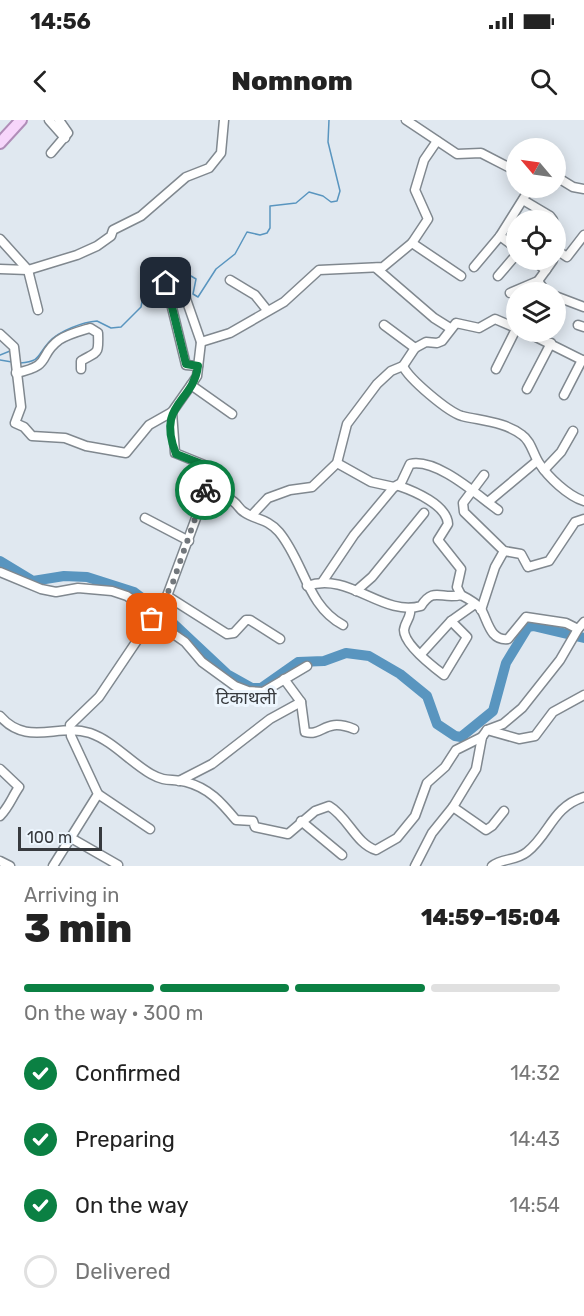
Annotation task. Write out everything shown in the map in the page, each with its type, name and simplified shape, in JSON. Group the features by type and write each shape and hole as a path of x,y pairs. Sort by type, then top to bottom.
{"main road":[{"path":"1,140 21,120"}],"street":[{"path":"49,120 65,138"},
{"path":"51,153 68,133 60,120"},
{"path":"0,269 28,270 97,246 111,236 112,230 141,216 186,177 209,168 221,153 224,120"},
{"path":"412,122 461,156 486,154 506,165"},
{"path":"201,342 230,333 293,295 319,270 343,271 364,266 383,267 412,243 428,219 416,190 424,160 437,141"},
{"path":"566,183 584,189"},
{"path":"518,210 523,200 540,210"},
{"path":"474,267 506,229"},
{"path":"566,256 584,235"},
{"path":"500,236 506,240"},
{"path":"0,239 28,270 38,310"},
{"path":"412,243 460,276"},
{"path":"498,276 506,267"},
{"path":"376,268 434,318 450,328"},
{"path":"538,281 546,270"},
{"path":"0,334 13,344 21,407 15,422 35,437 64,438 123,454 149,425 172,412 191,385 198,366 201,342 186,299 186,292 176,280 166,283 186,364 198,366"},
{"path":"230,280 255,296 267,310"},
{"path":"566,300 584,307"},
{"path":"254,514 268,498 290,490 312,487 338,463 346,428 351,417 384,376 403,366 415,348 426,342 442,341 450,328 458,323 479,328 495,319 506,324"},
{"path":"384,325 415,348"},
{"path":"16,367 35,369 42,364 60,340 90,328 96,330 99,336 97,354 81,361 81,369"},
{"path":"496,369 509,342"},
{"path":"527,389 551,343 583,360 564,395"},
{"path":"403,366 411,378 449,410 486,423 507,425 523,435 544,470 570,494 584,501"},
{"path":"191,385 232,414"},
{"path":"150,829 98,795 70,730 70,725 99,697 166,598 189,541 206,487 207,466 175,453 172,412"},
{"path":"544,470 561,452 573,431"},
{"path":"488,502 537,461"},
{"path":"0,716 11,726 32,734 70,730 90,733 106,741 154,776 168,782 179,782 212,793 236,819 253,821 259,829 288,834 301,821 322,807 329,806 347,821 368,847 382,849 397,838 415,816 430,778 445,767 456,750 511,719 560,660 580,627 526,617 508,639 504,640 493,634 478,607 461,595 457,588 461,569 438,540 448,524 447,518 420,494 371,482 338,463"},
{"path":"323,581 354,535 396,487 406,467 414,463 443,472 498,510"},
{"path":"484,475 463,503 464,512 504,551 521,555 531,567 549,561 576,522 584,519"},
{"path":"206,487 235,502 242,512 254,514 277,530 304,573 307,586 321,607 343,625"},
{"path":"356,591 372,577 424,513"},
{"path":"145,518 189,541"},
{"path":"421,654 451,621 478,607 504,551"},
{"path":"0,572 40,590 56,592 78,588 112,591 127,596 185,642 202,662 235,686 257,693 307,666"},
{"path":"307,586 323,581 394,605 410,608 421,606 428,595 453,598 461,595"},
{"path":"166,598 227,634 234,633 246,620 250,620 280,639"},
{"path":"410,608 411,615 404,628 406,640 445,674 467,637 451,621"},
{"path":"284,679 301,702 305,732 314,732 334,724 354,729"},
{"path":"485,733 519,739 535,736 553,712 584,695"},
{"path":"179,782 219,760 270,719 301,702"},
{"path":"415,866 432,833 453,807 476,769 485,733"},
{"path":"0,769 19,787 10,798 9,807 0,816"},
{"path":"53,866 98,795"},
{"path":"492,866 497,862 521,856 530,850 570,801 584,797"},
{"path":"453,807 486,830 504,811"},
{"path":"301,821 342,855"},
{"path":"71,838 118,865"},
{"path":"0,861 10,866"}],"waterway":[{"path":"180,277 191,276 196,279 193,294 198,297 216,269 235,254 247,232 260,235 267,233 270,228 270,206 296,203 309,192 323,196 331,202 337,201 340,191 328,142 329,120"},
{"path":"20,363 32,361 53,338 78,325 97,321 111,328 121,327 141,307 144,291 157,281 166,279"},
{"path":"0,355 10,351"},
{"path":"0,360 12,362"},
{"path":"0,561 33,581 64,576 87,577 134,592 162,613 227,674 252,688 261,688 298,662 324,661 346,653 369,656 400,674 427,696 437,724 455,736 461,737 493,711 506,663 528,627 533,626 584,638"}],"way so far":[{"path":"152,619 172,585 205,490"}],"district":[{"name":"टिकाथली","path":"246,698"}],"route":[{"path":"166,283 186,364 198,366 196,379 172,412 172,444 178,456 207,466 205,490"}]}
